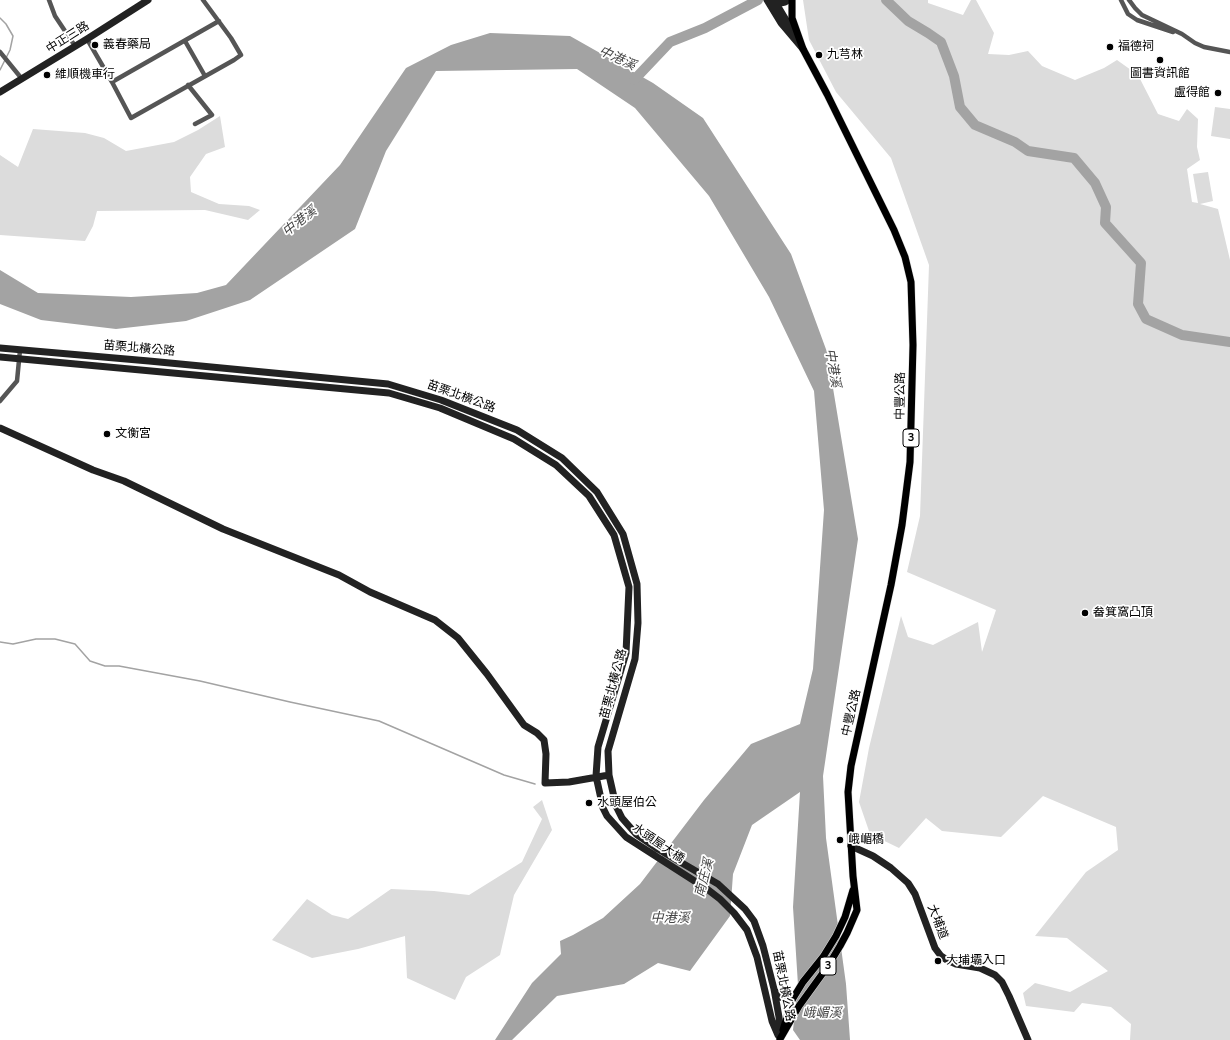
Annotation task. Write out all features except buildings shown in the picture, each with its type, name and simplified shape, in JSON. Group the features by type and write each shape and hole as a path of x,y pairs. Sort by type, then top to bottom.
{"main road":[{"name":"中正三路","path":"0,92 148,0"},
{"path":"771,1 785,2 788,0"},
{"name":"中豐公路","path":"780,1039 799,1006 828,966 840,946 857,910 848,792 851,766 891,586 902,525 910,462 913,357 911,282 905,257 894,230 802,49 792,18 792,0"},
{"path":"771,1 799,42"},
{"path":"771,1 781,23 802,49"},
{"name":"苗栗北橫公路","path":"0,348 388,384 441,400 517,430 562,458 597,492 622,534 637,584 638,623 635,659 608,751 609,775"},
{"name":"苗栗北橫公路","path":"0,357 389,394 440,408 514,439 556,465 589,496 614,535 629,587 626,653 598,747 596,776"},
{"path":"0,428 93,470 124,481 223,530 339,575 370,592 434,620 458,638 487,674 524,725 537,733 544,740 546,754 545,783 569,782 596,776 609,775"},
{"name":"水頭屋大橋","path":"609,775 616,806 627,824 636,834 658,849 718,884 754,922"},
{"name":"水頭屋大橋","path":"596,776 603,808 607,816 619,830 641,847 707,889 720,899 734,913 747,930"},
{"name":"大埔道","path":"851,846 873,856 891,868 908,883 915,894 935,948 941,956 952,962 980,968 995,975 1002,982 1028,1040"},
{"name":"中豐公路","path":"792,1000 803,982 824,957 842,925 854,884"},
{"name":"苗栗北橫公路","path":"754,922 763,946 774,989 779,1017 780,1039"},
{"name":"苗栗北橫公路","path":"747,930 757,958 772,1021 780,1039"},
{"path":"774,989 780,997 792,1000"},
{"name":"3","path":"780,1039 792,1000"}],"street":[{"path":"49,0 55,16 75,46"},
{"path":"87,39 131,118 241,56 231,38 203,0"},
{"path":"1121,0 1128,14 1137,20 1182,34"},
{"path":"1129,0 1142,15 1182,34 1196,43 1204,47 1230,52"},
{"path":"112,82 219,21"},
{"path":"185,41 205,76"},
{"path":"0,52 22,79"},
{"path":"188,85 212,114 195,124"},
{"path":"0,401 16,381 20,350"}],"shaded area":[{"path":"803,0 928,0 928,3 963,15 971,0 976,0 994,33 988,54 1009,55 1028,51 1042,66 1075,80 1104,68 1117,60 1138,75 1158,114 1179,121 1187,109 1198,119 1197,147 1200,160 1187,169 1192,202 1198,203 1193,174 1208,172 1213,201 1200,204 1218,209 1230,260 1230,1040 1130,1040 1131,1024 1111,1007 1082,1003 1074,1012 1026,1006 1023,993 1035,983 1070,992 1108,971 1067,938 1035,936 1086,872 1118,850 1116,827 1043,796 1001,837 942,831 926,818 899,848 870,834 859,802 869,748 901,616 908,637 933,645 978,622 982,652 996,610 907,572 920,516 929,265 891,158 836,92 809,40"},
{"path":"1215,107 1230,109 1230,139 1211,136"},
{"path":"220,116 225,147 206,154 190,177 191,192 219,204 249,206 260,210 248,220 205,210 97,211 93,226 85,241 0,235 0,155 18,167 33,129 85,133 104,138 126,151 174,142 198,130"},
{"path":"542,800 552,830 514,895 500,955 466,977 455,1000 407,978 405,936 358,949 312,958 272,940 307,899 332,915 348,919 391,889 434,891 469,895 522,862 542,819 533,807"}],"water":[{"name":"中港溪","path":"490,33 570,36 653,83 703,118 791,254 827,352 858,539 823,776 826,838 846,984 850,1040 800,1040 793,1030 798,985 793,907 800,792 752,825 733,874 730,916 690,971 658,963 624,984 557,996 512,1040 495,1040 532,983 561,954 560,941 603,918 640,884 704,800 751,744 800,724 813,669 824,510 814,391 769,297 709,196 635,108 577,69 436,71 386,151 355,229 250,300 186,321 116,329 41,320 0,304 0,270 38,293 131,297 197,293 226,285 340,165 406,68 451,45"}],"waterway":[{"path":"634,80 670,42 705,28 758,0"},
{"path":"886,0 908,21 941,42 954,76 960,107 975,125 1015,142 1028,151 1074,158 1095,183 1106,207 1105,223 1141,263 1138,304 1146,319 1182,335 1230,342"},
{"path":"0,18 6,24 13,36 10,50 0,70"},
{"path":"0,642 13,644 36,639 55,639 75,644 90,661 105,666 119,666 200,681 379,721 504,775 535,784"}],"place":[{"name":"義春藥局","path":"95,45"},
{"name":"福德祠","path":"1110,47"},
{"name":"九芎林","path":"819,55"},
{"name":"圖書資訊館","path":"1160,60"},
{"name":"維順機車行","path":"47,75"},
{"name":"盧得館","path":"1218,93"},
{"name":"文衡宮","path":"107,434"},
{"name":"畚箕窩凸頂","path":"1085,613"},
{"name":"水頭屋伯公","path":"589,803"},
{"name":"峨嵋橋","path":"840,840"},
{"name":"大埔壩入口","path":"938,961"}],"water label":[{"name":"南庄溪","path":"705,878"},
{"name":"峨嵋溪","path":"822,1014"}]}
